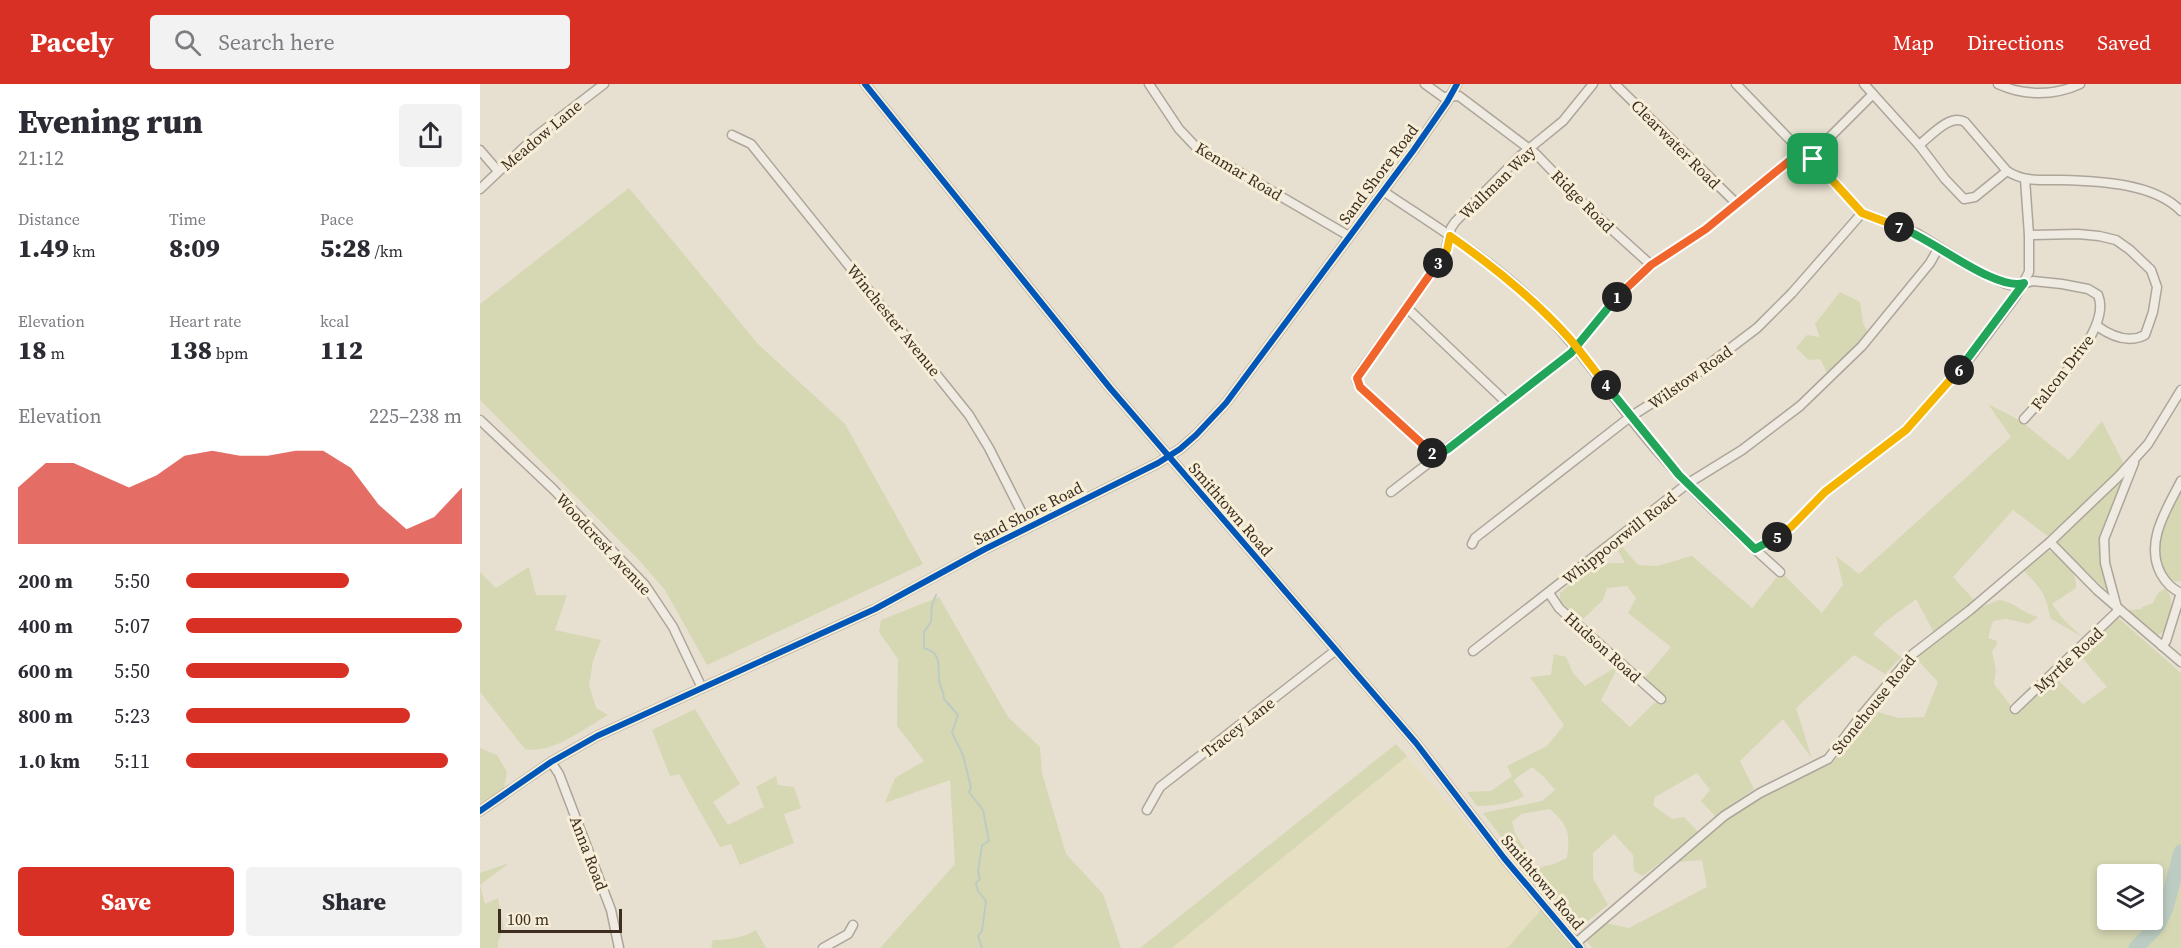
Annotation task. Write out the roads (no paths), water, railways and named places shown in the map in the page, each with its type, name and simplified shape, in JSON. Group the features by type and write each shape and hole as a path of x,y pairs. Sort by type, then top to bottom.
{"street":[{"name":"Meadow Lane","path":"480,189 535,137 604,84"},
{"name":"Smithtown Road","path":"865,84 932,170 1168,457 1416,743 1504,858 1578,945"},
{"name":"Kenmar Road","path":"1149,84 1179,129 1196,147 1349,236"},
{"name":"Ridge Road","path":"1425,84 1443,97 1460,96 1536,154 1588,208 1651,265"},
{"name":"Sand Shore Road","path":"480,811 550,762 597,736 875,609 1029,527 1168,457 1196,435 1226,403 1383,191 1451,96 1457,84"},
{"name":"Wallman Way","path":"1436,456 1360,387 1357,381 1358,375 1445,254 1451,228 1455,222 1529,149 1563,121 1593,84"},
{"name":"Clearwater Road","path":"1615,84 1737,204"},
{"name":"Falcon Drive","path":"1736,84 1794,144 1817,163 1862,213 1918,234 1994,279 2011,285 2036,281 2076,286 2093,291 2099,297 2101,306 2097,326 2071,366 2025,419"},
{"path":"1864,84 1964,199 1975,197 2007,171"},
{"path":"1998,84 2016,90 2048,93 2080,84"},
{"path":"1392,492 1576,347 1620,293 1651,265 1706,229 1794,157 1816,151 1873,94"},
{"path":"1919,145 1951,120 1961,119 2007,171 2025,179 2134,187 2160,195 2181,211"},
{"name":"Winchester Avenue","path":"732,135 751,144 969,415 989,448 1029,527"},
{"path":"480,150 498,171"},
{"path":"1755,549 1791,527 1825,492 1906,430 1973,354 2024,283 2029,272 2025,179"},
{"path":"1383,191 1450,236 1528,297 1576,347 1658,452 1780,572"},
{"name":"Wilstow Road","path":"1472,544 1475,538 1630,417 1687,381 1757,328 1792,293 1862,213"},
{"path":"2029,235 2078,234 2116,240 2151,270 2156,280 2157,293 2145,335 2136,339 2121,338 2107,334 2097,326"},
{"name":"Whippoorwill Road","path":"1473,651 1687,483 1764,434 1800,406 1862,346 1940,247"},
{"path":"1406,307 1506,402"},
{"path":"2118,609 2105,563 2104,539 2136,457 2154,435 2181,390"},
{"name":"Woodcrest Avenue","path":"480,420 553,489 645,585 673,627 702,688"},
{"name":"Stonehouse Road","path":"1578,945 1724,816 1760,793 1828,759 1913,654 1970,610 2050,542 2136,457"},
{"path":"2162,646 2166,641 2181,593 2169,586 2161,573 2155,546 2161,521 2181,481"},
{"path":"2050,542 2118,609 2181,662"},
{"name":"Hudson Road","path":"1549,593 1559,608 1660,699"},
{"name":"Myrtle Road","path":"2015,710 2118,609"},
{"name":"Tracey Lane","path":"1147,810 1160,788 1336,650"},
{"name":"Anna Road","path":"550,762 559,774 606,896 619,948"},
{"path":"823,948 849,934 853,925"}],"waterway":[{"path":"936,595 932,605 931,622 924,632 924,648 934,653 939,665 939,680 944,699 958,715 952,733 963,755 971,788 969,792 983,810 989,841 982,845 978,872 980,879 976,883 978,891 986,901 982,931 978,936 982,948"},
{"path":"2136,948 2158,925 2166,908 2181,852"}]}
